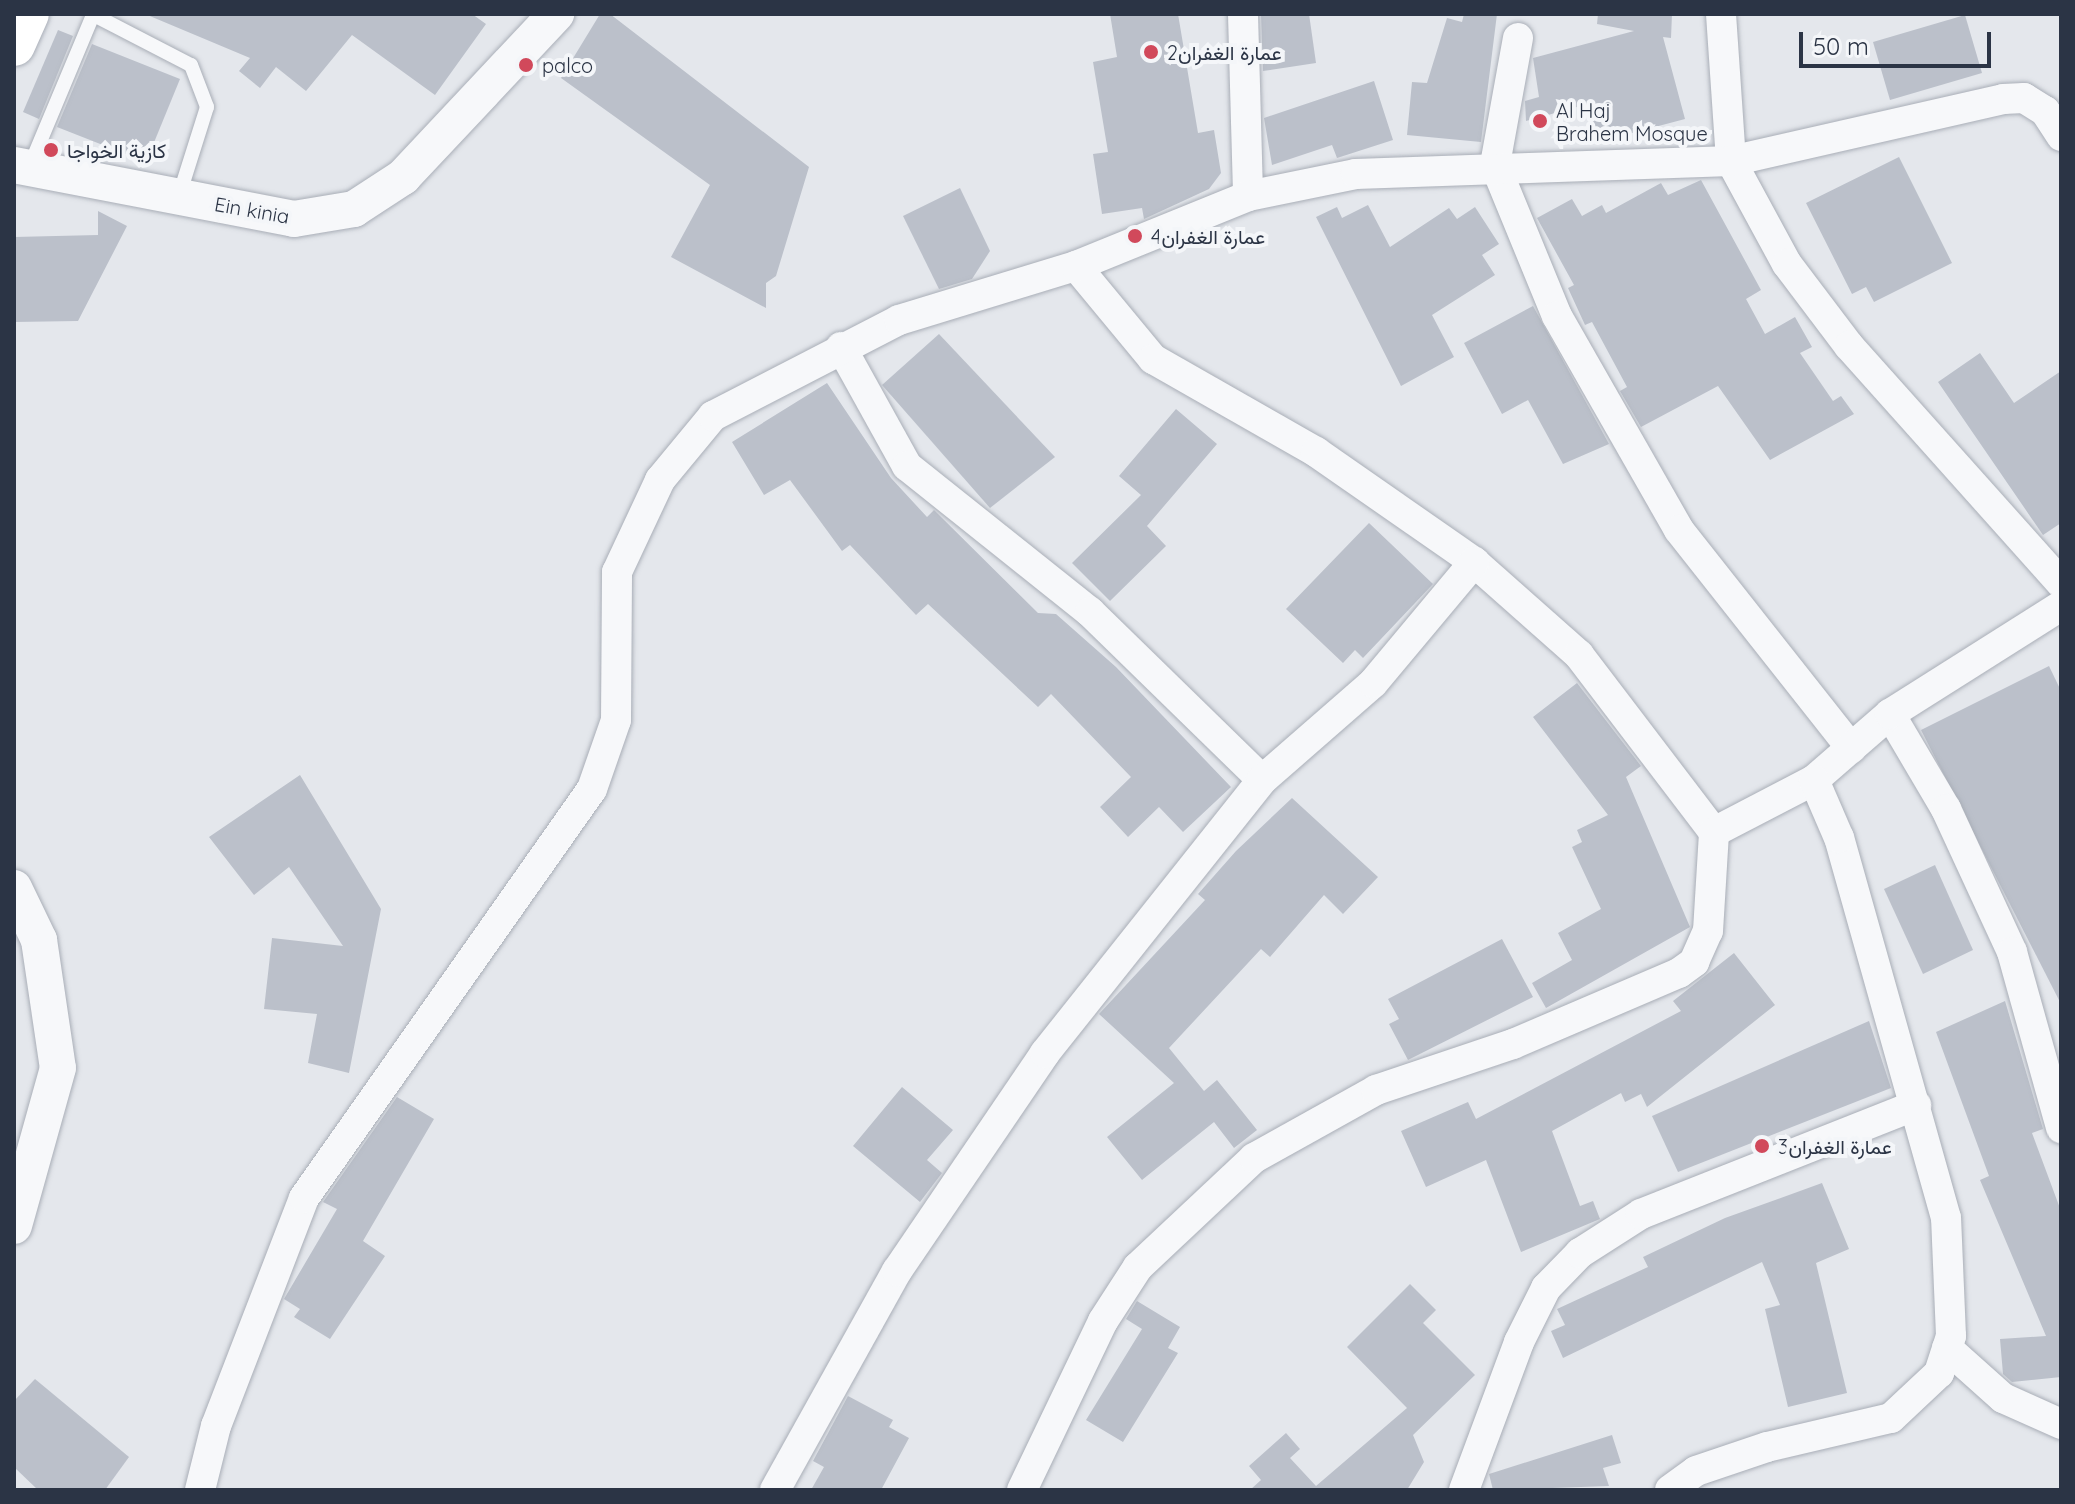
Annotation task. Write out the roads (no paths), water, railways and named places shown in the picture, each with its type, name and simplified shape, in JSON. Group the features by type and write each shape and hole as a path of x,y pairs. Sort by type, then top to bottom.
{"main road":[{"path":"14,45 28,14"}],"street":[{"name":"Ein kinia","path":"22,167 294,219 354,209 403,177 556,14"},
{"path":"1243,14 1248,196"},
{"path":"1721,14 1731,161 1787,264 1849,346 2061,583"},
{"path":"1518,38 1495,165 1557,316 1679,530 1851,748"},
{"path":"200,1490 216,1426 304,1198 592,789 616,720 617,572 633,527 660,480 713,416 841,347 899,320 1076,266 1248,196 1356,174 1495,165 1731,161 2003,99 2024,98 2045,111 2061,136"},
{"path":"1022,1490 1103,1321 1138,1267 1187,1218 1297,1128 1376,1090 1513,1044 1679,973 1694,962 1708,931 1714,832 1579,655 1474,562 1316,452 1153,359 1076,266"},
{"path":"841,347 907,466 1090,612 1262,780"},
{"path":"775,1490 897,1271 1045,1053 1262,780 1373,683 1474,562"},
{"path":"1714,832 1814,780 1890,714 2061,606"},
{"path":"1890,714 1946,809 2012,952 2061,1128"},
{"path":"1670,1490 1696,1471 1767,1447 1891,1418 1922,1395 1947,1348 1954,1285 1950,1245 1916,1105 1839,838 1814,780"},
{"path":"14,888 39,940 58,1068 14,1226"},
{"path":"1464,1490 1519,1342 1546,1288 1580,1253 1641,1214 1916,1105"},
{"path":"1947,1348 2003,1398 2061,1424"}],"lane":[{"path":"22,167 93,14 191,65 207,107 179,196"}],"place":[{"name":"عمارة الغفران2","path":"1151,52"},
{"name":"palco","path":"526,65"},
{"name":"Al Haj Brahem Mosque","path":"1540,121"},
{"name":"كازية الخواجا","path":"51,150"},
{"name":"عمارة الغفران4","path":"1135,236"},
{"name":"عمارة الغفران3","path":"1762,1146"}]}
